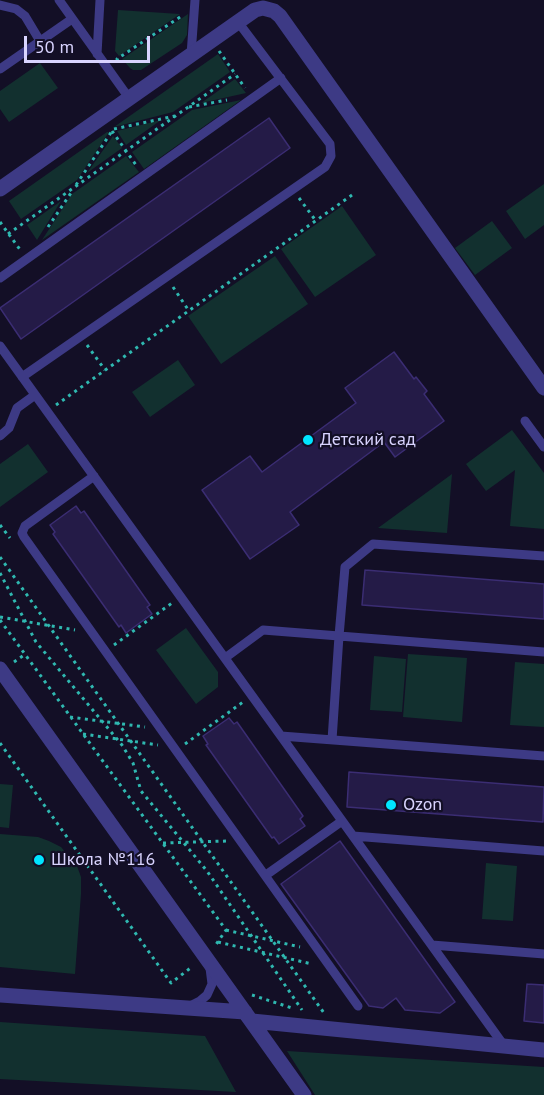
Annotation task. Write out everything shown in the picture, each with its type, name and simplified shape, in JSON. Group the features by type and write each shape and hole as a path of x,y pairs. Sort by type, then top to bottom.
{"street":[{"path":"0,189 238,21 255,10 263,8 274,11 280,16 544,388"},
{"path":"4,668 304,1095"},
{"path":"0,994 186,1008 544,1050"}],"lane":[{"path":"59,0 129,99"},
{"path":"97,54 100,0"},
{"path":"191,55 194,4"},
{"path":"0,5 16,9 25,16 40,41"},
{"path":"0,69 72,19"},
{"path":"22,377 325,167 332,156 330,144 238,21"},
{"path":"0,278 280,78"},
{"path":"0,346 505,1047"},
{"path":"0,436 9,428 17,408 35,394"},
{"path":"525,422 544,447"},
{"path":"94,476 25,526 22,532 358,1006"},
{"path":"332,740 345,567 373,544 544,556"},
{"path":"225,658 263,630 544,652"},
{"path":"281,736 544,756"},
{"path":"266,875 342,821"},
{"path":"353,836 544,851"},
{"path":"432,945 544,954"},
{"path":"186,1008 200,1001 212,984 212,973 206,957"}],"path":[{"path":"121,65 117,59 194,4"},
{"path":"187,108 252,97 218,50"},
{"path":"8,234 235,74"},
{"path":"104,131 176,115"},
{"path":"111,129 144,176"},
{"path":"45,232 111,129"},
{"path":"293,189 316,221"},
{"path":"47,411 352,195"},
{"path":"0,222 27,259"},
{"path":"166,277 189,311"},
{"path":"81,336 105,370"},
{"path":"0,557 325,1014"},
{"path":"0,573 36,642 118,740 133,763 141,791 207,871 303,1011 258,998 247,992"},
{"path":"105,651 181,597"},
{"path":"0,619 77,630"},
{"path":"0,619 226,930 301,948"},
{"path":"4,668 24,655"},
{"path":"176,751 252,696"},
{"path":"70,717 148,728"},
{"path":"83,734 162,746"},
{"path":"0,743 171,983 206,957 226,930"},
{"path":"163,843 231,841"},
{"path":"218,942 314,964"}],"green space":[{"path":"118,10 180,14 119,56 115,51"},
{"path":"188,14 187,35 182,43 141,70 133,70 122,59"},
{"path":"218,54 230,72 173,112 114,127"},
{"path":"40,63 58,88 9,122 0,109 0,91"},
{"path":"235,79 246,93 201,103"},
{"path":"241,100 144,169 132,152 192,110"},
{"path":"161,120 126,145 117,131"},
{"path":"109,132 77,180 21,219 9,201"},
{"path":"113,136 122,148 87,173"},
{"path":"126,156 139,172 42,240 72,194"},
{"path":"544,184 544,225 525,239 506,211"},
{"path":"61,201 37,240 27,225"},
{"path":"342,206 376,255 315,297 281,249"},
{"path":"492,221 512,248 475,275 455,248"},
{"path":"275,256 308,304 221,364 188,316"},
{"path":"178,360 195,385 150,417 132,392"},
{"path":"512,430 544,473 544,529 510,526 515,470 486,491 466,464"},
{"path":"28,444 48,472 0,507 0,464"},
{"path":"452,474 447,533 378,528"},
{"path":"186,628 218,672 218,687 196,704 156,650"},
{"path":"408,654 467,658 462,722 403,717"},
{"path":"374,656 406,659 402,712 370,710"},
{"path":"515,662 544,664 544,727 510,725"},
{"path":"0,784 13,785 9,828 0,827"},
{"path":"0,834 38,837 49,841 61,847 77,866 81,877 81,894 75,974 0,967"},
{"path":"486,863 517,866 513,921 482,919"},
{"path":"0,1022 205,1036 236,1092 0,1079"},
{"path":"287,1051 544,1067 544,1095 315,1095"}],"building":[{"path":"269,118 290,148 21,339 0,308"},
{"path":"394,352 414,379 416,377 427,391 424,394 444,421 395,457 384,442 290,512 299,525 250,559 202,490 250,456 262,472 356,403 345,388"},
{"path":"76,506 81,513 84,511 150,605 147,607 152,614 126,633 121,625 119,627 53,534 55,532 50,525"},
{"path":"365,570 544,584 544,619 362,605"},
{"path":"229,718 234,724 237,722 303,816 300,819 305,826 279,844 274,837 272,838 206,745 208,744 203,736"},
{"path":"349,772 544,787 543,822 347,807"},
{"path":"340,841 455,1002 440,1013 405,1010 396,998 383,1008 369,1006 281,884"},
{"path":"527,984 544,985 544,1023 524,1021"}],"place":[{"name":"Детский сад","path":"308,440"},
{"name":"Ozon","path":"391,805"},
{"name":"Школа №116","path":"39,860"}]}
